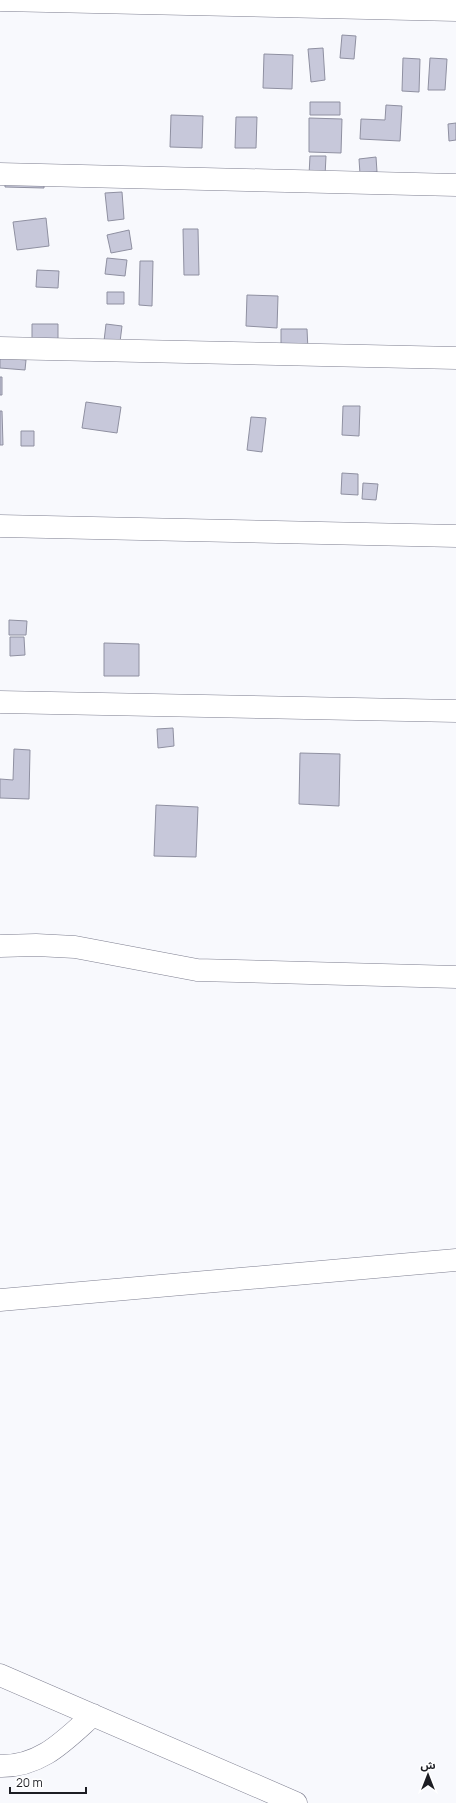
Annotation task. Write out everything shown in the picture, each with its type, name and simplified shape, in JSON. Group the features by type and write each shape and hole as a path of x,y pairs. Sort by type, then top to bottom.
{"street":[{"path":"0,0 456,10"},
{"path":"0,174 456,185"},
{"path":"0,348 456,358"},
{"path":"0,526 456,536"},
{"path":"0,702 456,711"},
{"path":"0,946 36,945 75,947 197,970 456,977"},
{"path":"0,1300 456,1260"},
{"path":"0,1675 296,1803"},
{"path":"0,1766 32,1761 57,1748 93,1714"}],"building":[{"path":"342,35 356,36 354,59 340,58"},
{"path":"323,48 325,80 311,82 308,49"},
{"path":"264,54 293,55 292,89 263,88"},
{"path":"403,58 420,59 419,92 402,91"},
{"path":"430,58 447,59 445,90 428,90"},
{"path":"310,102 340,102 340,115 310,115"},
{"path":"386,105 402,106 400,141 360,139 361,119 385,120"},
{"path":"171,115 203,116 202,148 170,147"},
{"path":"236,117 257,117 256,148 235,148"},
{"path":"309,118 342,119 341,153 309,152"},
{"path":"456,123 456,140 449,141 448,124"},
{"path":"310,156 326,156 325,176 309,175"},
{"path":"376,157 377,172 360,174 359,159"},
{"path":"5,176 44,177 44,188 5,187"},
{"path":"122,192 124,219 108,221 105,193"},
{"path":"46,218 49,246 17,250 13,222"},
{"path":"183,229 198,229 199,275 184,275"},
{"path":"129,230 132,249 111,253 107,235"},
{"path":"107,258 127,260 125,276 105,274"},
{"path":"140,261 153,261 152,306 139,305"},
{"path":"37,270 59,271 58,288 36,287"},
{"path":"107,292 124,292 124,304 107,304"},
{"path":"247,295 278,296 277,328 246,326"},
{"path":"32,324 58,324 58,340 32,339"},
{"path":"106,324 122,326 120,342 104,341"},
{"path":"281,329 307,329 308,350 281,350"},
{"path":"0,358 26,360 25,370 0,368"},
{"path":"0,377 2,377 2,395 0,395"},
{"path":"86,402 121,407 117,433 82,428"},
{"path":"343,406 360,406 359,436 342,435"},
{"path":"0,411 2,411 3,445 0,445"},
{"path":"251,417 266,418 262,452 247,450"},
{"path":"21,431 34,431 34,446 21,446"},
{"path":"342,473 358,474 358,495 341,494"},
{"path":"363,483 378,484 376,500 362,499"},
{"path":"9,620 27,621 26,635 9,635"},
{"path":"10,637 24,637 25,655 10,656"},
{"path":"104,643 139,644 139,676 104,676"},
{"path":"173,728 174,746 158,748 157,729"},
{"path":"14,749 30,750 29,799 0,798 0,779 13,780"},
{"path":"300,753 340,754 339,806 299,804"},
{"path":"156,805 198,807 196,857 154,856"}]}
